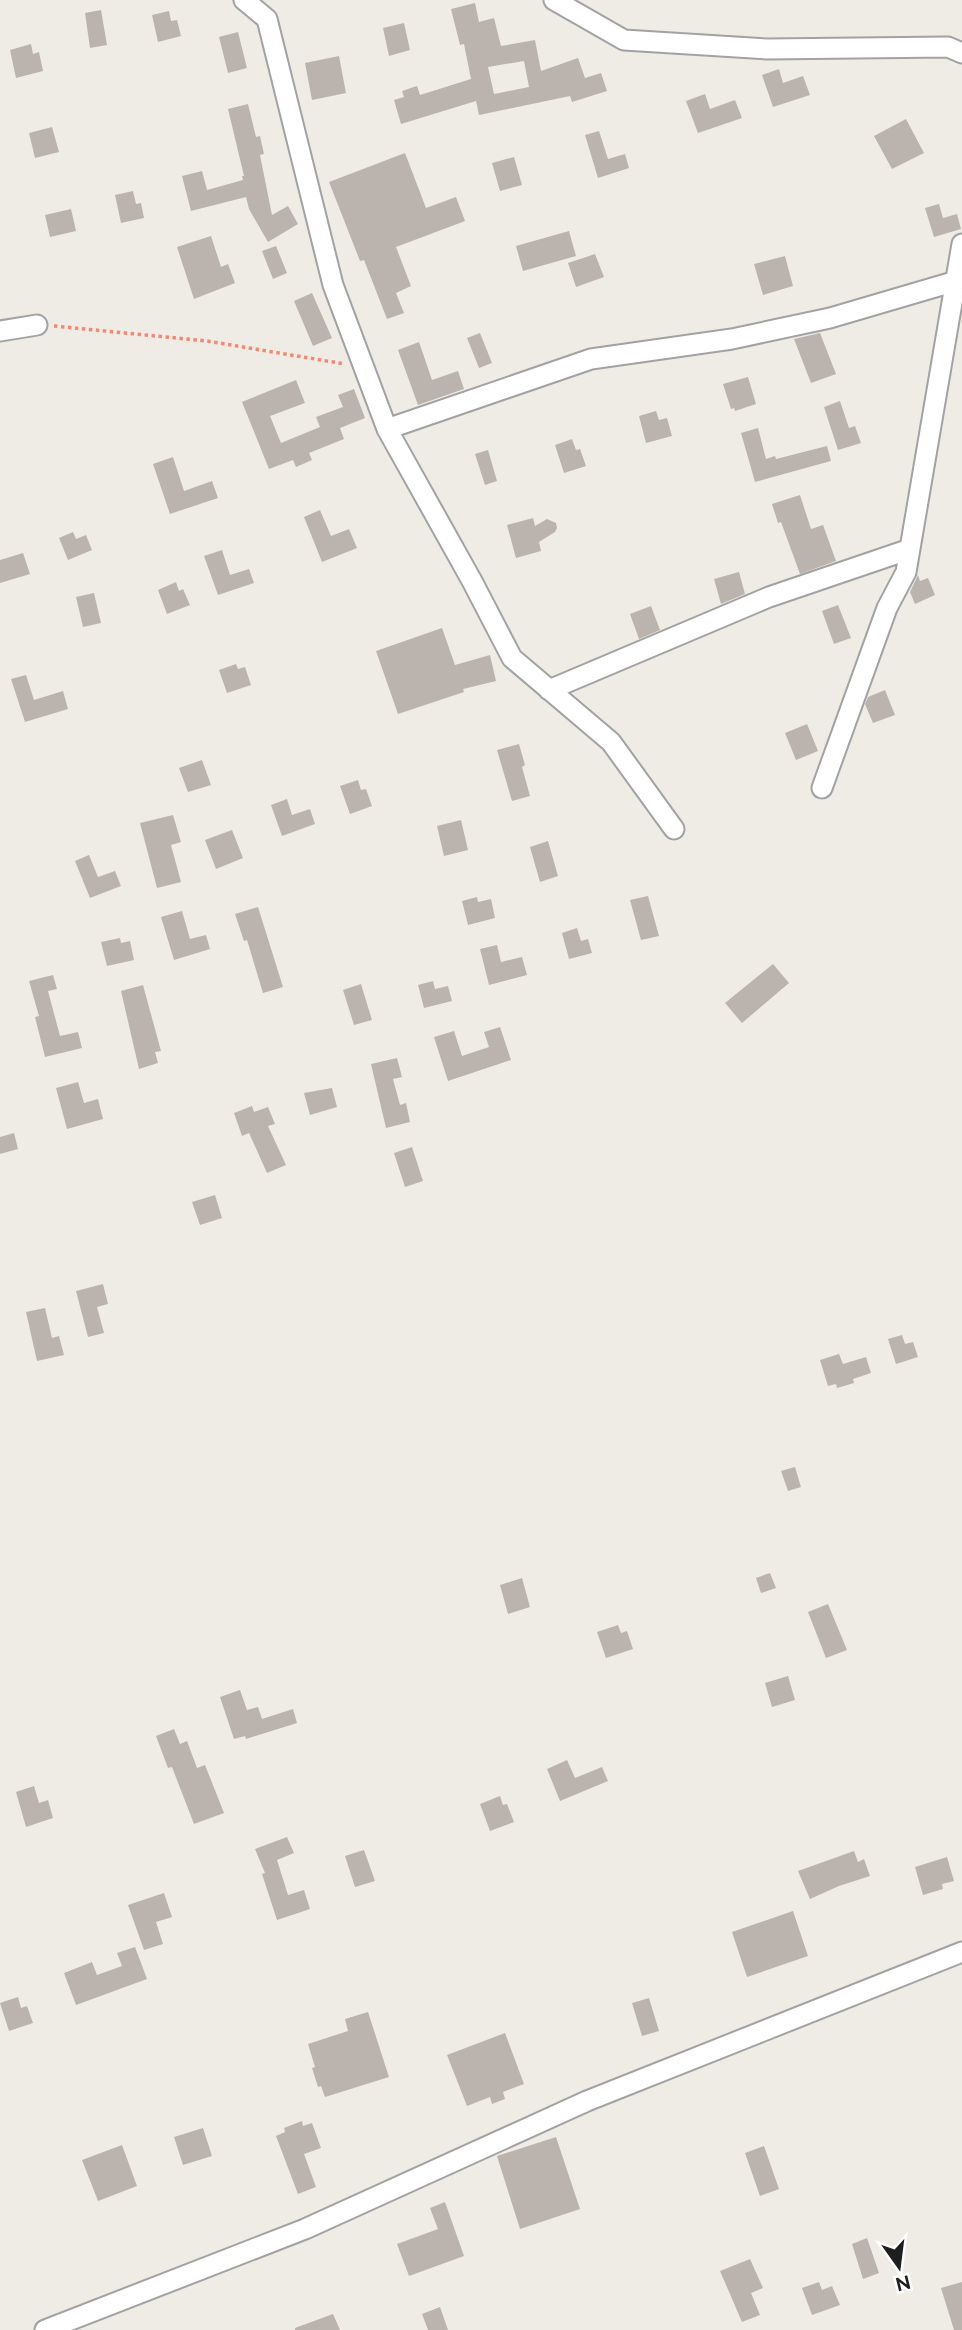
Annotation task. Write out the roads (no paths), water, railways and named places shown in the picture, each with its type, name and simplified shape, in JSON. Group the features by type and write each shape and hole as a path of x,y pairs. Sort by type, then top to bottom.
{"street":[{"path":"244,0 267,19 333,285 387,429 512,658 611,742 674,829"},
{"path":"554,0 624,40 768,49 948,47 962,53"},
{"path":"822,788 887,608 906,572 962,244"},
{"path":"387,429 591,359 744,337 830,318 956,281"},
{"path":"0,331 37,325"},
{"path":"549,690 769,597 910,549"},
{"path":"46,2330 305,2229 587,2101 962,1952"}]}
